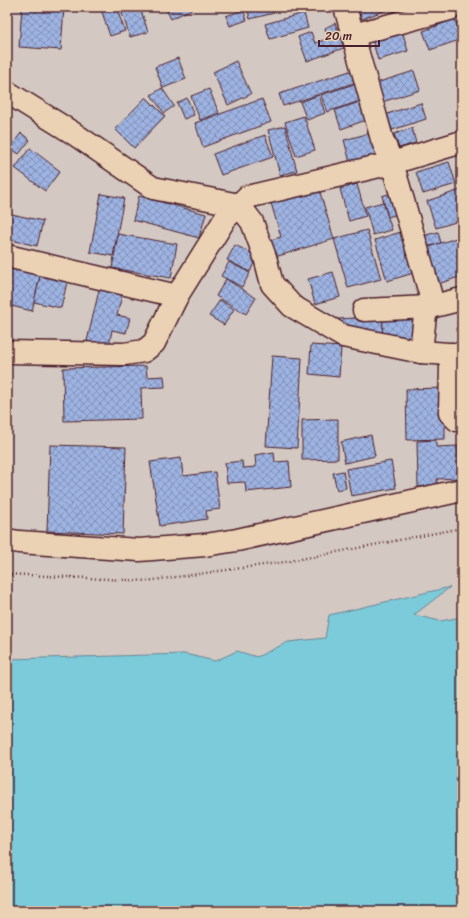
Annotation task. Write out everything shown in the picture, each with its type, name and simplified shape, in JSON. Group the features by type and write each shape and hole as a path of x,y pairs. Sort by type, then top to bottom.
{"street":[{"path":"345,7 382,139 392,163 430,293 430,307 425,315 420,352"},
{"path":"354,35 450,9"},
{"path":"8,95 73,133 153,188 239,205 252,222 265,257 272,284 292,306 343,336 420,352 457,355"},
{"path":"7,352 124,354 144,351 154,343 177,296 225,219 247,197 392,163 462,142"},
{"path":"7,256 177,296"},
{"path":"364,310 430,307 462,299"},
{"path":"457,355 450,365 450,413 457,420 462,421"},
{"path":"7,540 139,550 205,545 245,538 462,490"}],"water":[{"path":"450,587 414,615 440,621 462,617 462,911 7,911 7,659 185,654 215,661 237,651 257,657 288,642 325,638 329,615"}],"building":[{"path":"22,7 64,7 61,50 19,47"},
{"path":"106,7 116,7 125,31 110,36 101,9"},
{"path":"120,7 140,7 148,32 130,37"},
{"path":"165,7 196,7 171,19"},
{"path":"247,7 272,7 274,13 250,19"},
{"path":"300,7 323,7 301,13"},
{"path":"358,7 384,7 386,10 362,19"},
{"path":"392,7 427,7 397,20"},
{"path":"243,10 247,20 230,26 226,16"},
{"path":"304,13 308,28 270,39 265,24"},
{"path":"455,19 462,39 430,50 423,31"},
{"path":"335,23 344,48 307,61 298,37 311,32 315,43 328,39 325,28"},
{"path":"402,30 408,51 378,60 372,39"},
{"path":"178,58 186,79 163,88 155,67"},
{"path":"236,61 251,94 228,105 213,72"},
{"path":"353,70 357,82 283,106 279,94"},
{"path":"414,71 420,90 382,102 376,83"},
{"path":"357,83 363,100 327,112 321,95"},
{"path":"162,88 174,106 164,113 151,95"},
{"path":"209,89 219,113 200,120 191,96"},
{"path":"319,95 325,113 307,120 300,102"},
{"path":"146,97 165,116 134,148 115,129"},
{"path":"187,98 194,115 184,119 177,103"},
{"path":"262,99 271,122 203,147 195,123"},
{"path":"363,101 369,119 341,129 335,110"},
{"path":"421,103 426,119 392,130 387,114"},
{"path":"304,116 315,150 296,156 285,122"},
{"path":"285,126 297,171 280,175 268,130"},
{"path":"412,128 416,143 399,148 394,134"},
{"path":"374,132 381,158 351,166 344,140"},
{"path":"21,133 30,140 19,154 10,148"},
{"path":"265,135 273,157 221,175 213,154"},
{"path":"30,148 60,171 45,191 15,168"},
{"path":"449,162 456,184 423,194 416,172"},
{"path":"357,184 366,216 349,221 340,189"},
{"path":"319,189 334,239 275,257 270,240 281,237 271,203"},
{"path":"460,190 462,197 462,220 436,228 427,201"},
{"path":"394,192 401,213 388,217 382,196"},
{"path":"101,194 124,198 113,256 90,252"},
{"path":"139,196 206,214 199,238 133,220"},
{"path":"383,202 392,230 373,235 365,207"},
{"path":"7,213 43,221 37,246 7,239"},
{"path":"367,230 381,279 348,288 334,239"},
{"path":"404,231 417,272 387,281 375,240"},
{"path":"438,232 441,243 426,247 422,236"},
{"path":"118,234 177,244 171,278 112,268"},
{"path":"462,236 462,276 438,284 426,248"},
{"path":"235,245 257,256 250,272 227,260"},
{"path":"229,262 250,273 242,287 221,276"},
{"path":"7,264 41,272 32,311 7,305"},
{"path":"41,272 68,278 61,308 34,302"},
{"path":"333,272 340,297 315,304 308,279"},
{"path":"226,279 256,298 246,314 216,296"},
{"path":"100,286 123,292 117,315 130,318 126,333 112,330 109,346 87,341"},
{"path":"220,300 234,309 224,325 209,316"},
{"path":"383,316 417,317 417,343 382,342"},
{"path":"383,316 382,342 324,320"},
{"path":"311,345 341,347 339,377 309,374"},
{"path":"272,356 302,358 297,448 266,446"},
{"path":"146,366 147,377 164,376 165,387 141,388 142,419 64,421 63,368"},
{"path":"445,388 445,439 407,440 406,389"},
{"path":"338,419 338,459 302,460 302,420"},
{"path":"371,435 375,456 345,463 341,442"},
{"path":"436,440 436,447 458,446 459,478 437,479 437,486 418,487 417,441"},
{"path":"50,445 126,447 123,534 47,531"},
{"path":"274,452 275,462 289,461 291,487 246,492 245,482 227,483 225,463 242,461 243,468 256,467 255,455"},
{"path":"181,458 183,476 215,472 220,509 206,511 207,519 160,526 150,462"},
{"path":"391,461 396,488 351,496 346,469"},
{"path":"343,471 346,488 337,490 333,473"}]}
